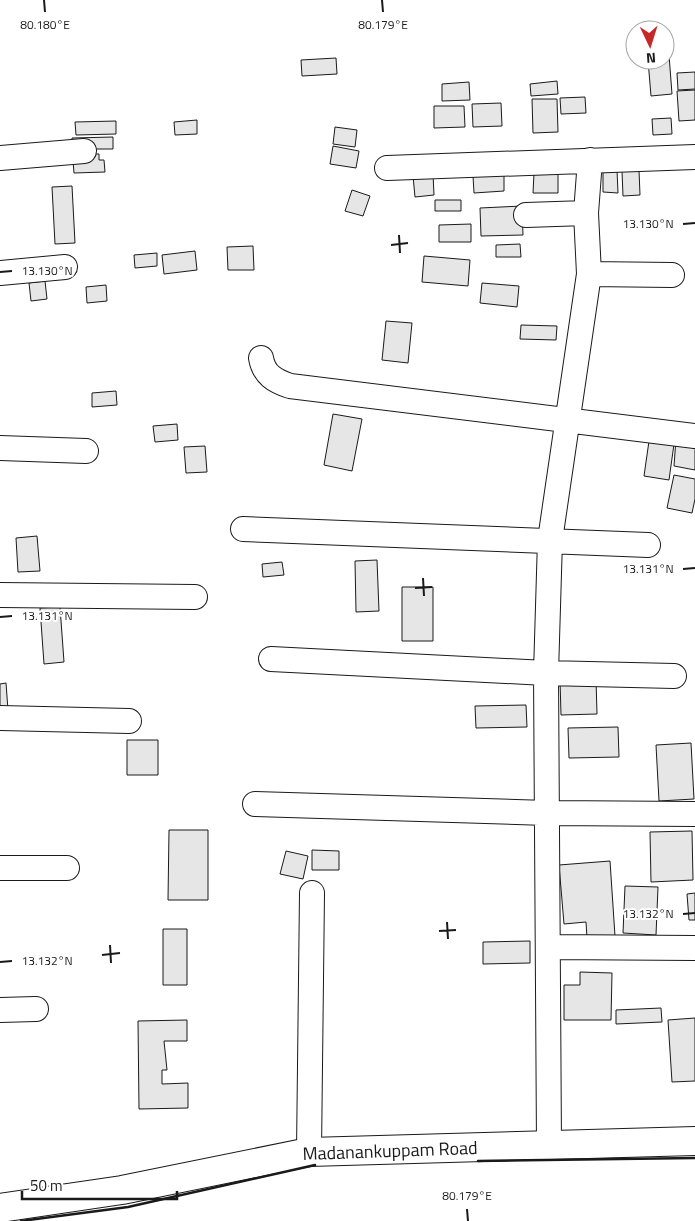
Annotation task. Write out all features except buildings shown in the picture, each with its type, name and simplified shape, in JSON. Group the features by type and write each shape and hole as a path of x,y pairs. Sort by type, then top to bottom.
{"main road":[{"name":"Madanankuppam Road","path":"0,1208 122,1190 309,1152 695,1141"}],"street":[{"path":"0,158 84,151"},
{"path":"387,168 695,157"},
{"path":"549,1145 546,674 550,540 589,274 586,213 590,160"},
{"path":"526,215 586,213"},
{"path":"0,273 65,267"},
{"path":"589,274 672,275"},
{"path":"261,358 263,368 268,374 290,386 695,436"},
{"path":"0,448 86,451"},
{"path":"243,529 648,545"},
{"path":"0,595 196,597"},
{"path":"271,659 546,674 674,676"},
{"path":"0,718 129,720"},
{"path":"255,804 547,814 695,814"},
{"path":"0,868 67,868"},
{"path":"309,1152 312,893"},
{"path":"549,947 695,948"},
{"path":"0,1010 36,1008"}],"wall":[{"path":"478,1161 695,1158"},
{"path":"21,1221 128,1207 315,1165"}]}
